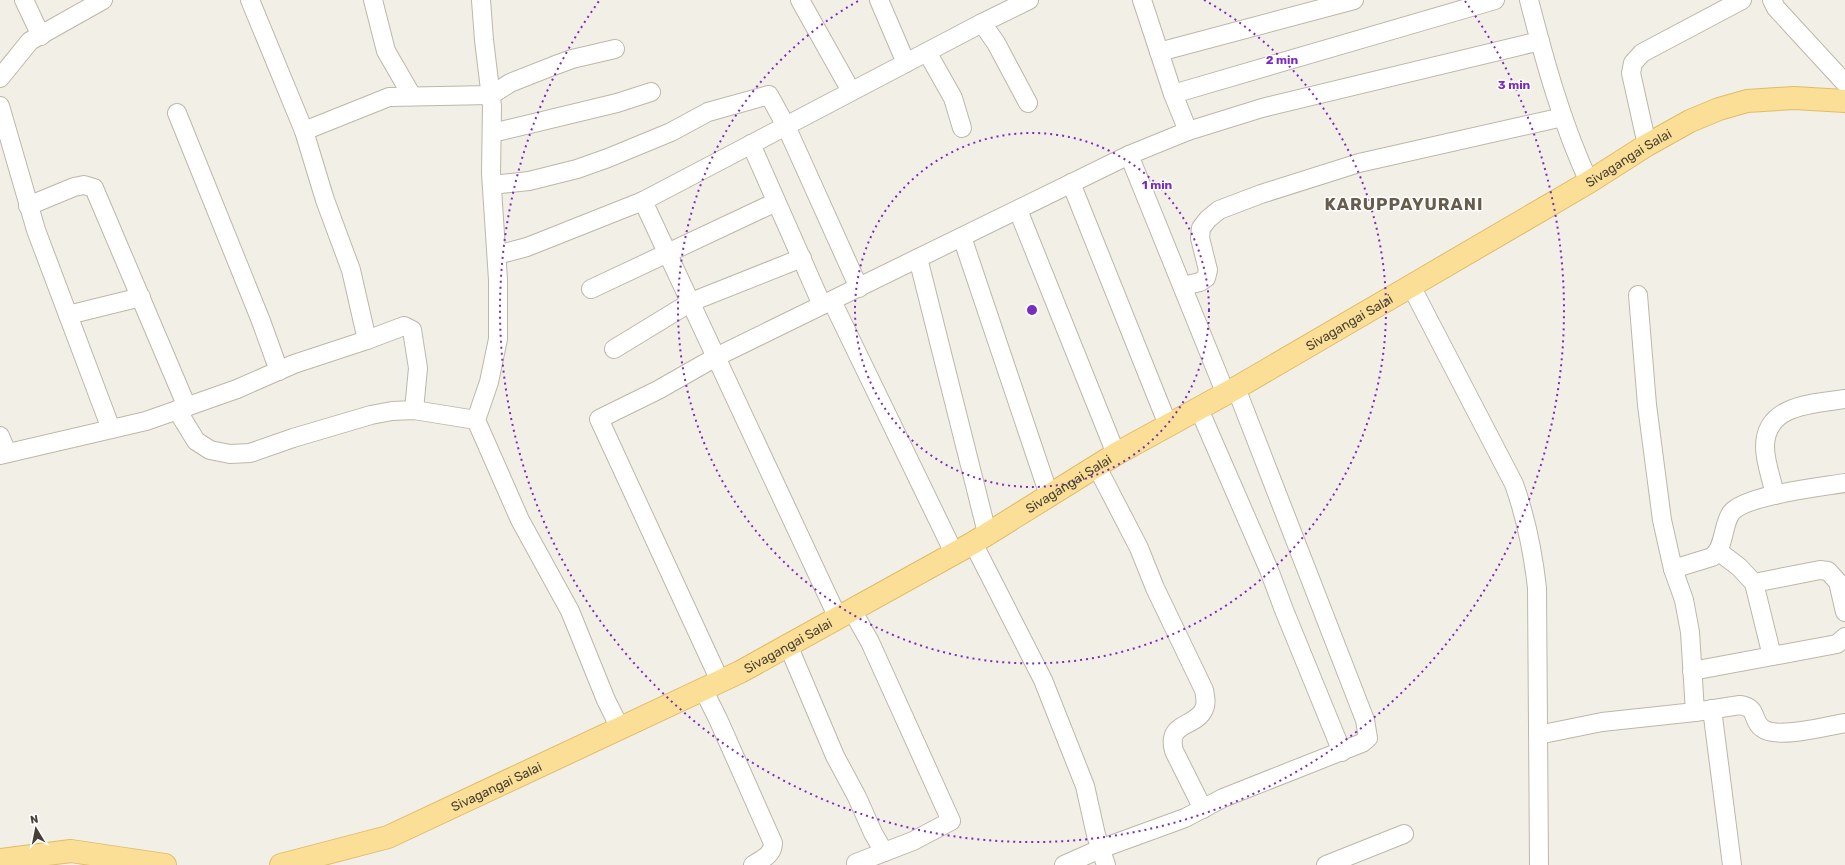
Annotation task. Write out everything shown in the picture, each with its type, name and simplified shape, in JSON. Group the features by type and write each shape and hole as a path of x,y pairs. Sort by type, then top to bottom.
{"main road":[{"name":"Sivagangai Salai","path":"281,865 388,837 711,685 788,645 980,538 1116,454 1198,409 1411,286 1589,182 1647,144 1690,121 1719,108 1747,101 1794,98 1845,101"},
{"path":"0,860 71,851 166,865"}],"street":[{"path":"24,0 41,36"},
{"path":"0,78 30,41 41,36 82,6 103,0"},
{"path":"250,0 304,132 325,200 351,270 367,340"},
{"path":"373,0 386,51 412,96"},
{"path":"481,0 491,95 492,185 497,255 498,339 489,382 476,420 520,520 570,611 606,700 620,728"},
{"path":"800,0 851,91"},
{"path":"879,0 906,63"},
{"path":"497,255 526,247 643,201 982,22 1029,0"},
{"path":"1143,0 1173,94 1188,130"},
{"path":"1159,52 1354,0"},
{"path":"1173,94 1495,0"},
{"path":"1529,0 1563,117 1576,155 1589,182"},
{"path":"1647,144 1631,73 1633,63 1642,53 1742,0"},
{"path":"1772,0 1776,8 1845,83"},
{"path":"982,22 996,42 1028,103"},
{"path":"753,865 771,860 773,843 718,718 711,685 599,419 658,390 716,357 1129,155 1188,130 1262,108 1540,41"},
{"path":"304,132 389,97 491,95 510,83 553,66 572,59 615,49"},
{"path":"927,52 953,98 962,128"},
{"path":"492,133 617,103 651,92"},
{"path":"492,185 529,181 577,169 671,132 708,112 769,95 786,126 859,288"},
{"path":"0,106 36,230 111,429"},
{"path":"177,113 261,321 279,371"},
{"path":"1183,286 1200,282 1206,278 1208,270 1200,238 1201,228 1208,219 1220,210 1261,194 1359,163 1563,117"},
{"path":"751,144 802,258 827,303 954,553"},
{"path":"1064,865 1103,857 1223,798 1342,752 1362,743 1368,738 1368,730 1365,720 1231,390 1183,286 1129,155"},
{"path":"1072,183 1168,425"},
{"path":"28,206 74,187 84,185 94,188 141,297 196,442 210,450 230,454 250,453 293,438 371,415 392,411 414,410 476,420"},
{"path":"643,201 716,357 845,614 870,642 951,821 913,841 856,863"},
{"path":"591,289 776,202"},
{"path":"1018,210 1116,454"},
{"path":"962,237 1049,494"},
{"path":"614,349 691,302 802,258"},
{"path":"918,258 980,538 1043,680 1085,786 1103,857"},
{"path":"1411,286 1514,484 1525,516 1533,553 1537,588 1539,865"},
{"path":"1638,295 1647,406 1662,520 1673,569 1684,600 1688,619 1692,671 1703,710 1732,865"},
{"path":"68,315 141,297"},
{"path":"0,436 4,454 146,421 237,389 279,371 404,326 412,330 418,368 414,410"},
{"path":"1775,495 1765,448 1766,432 1773,420 1786,412 1804,406 1845,399"},
{"path":"1198,409 1269,570 1342,752"},
{"path":"1097,467 1139,548 1155,588 1204,690 1205,708 1201,714 1180,728 1173,735 1172,742 1174,751 1203,809"},
{"path":"1673,569 1712,557 1718,551 1726,521 1732,511 1742,505 1763,497 1845,483"},
{"path":"1718,551 1739,567 1754,583 1772,656"},
{"path":"1754,583 1820,570 1828,571 1838,582 1845,612"},
{"path":"1692,671 1837,644 1845,638"},
{"path":"788,645 835,756 872,833 884,852"},
{"path":"1538,735 1602,722 1740,705 1748,706 1754,711 1760,727 1767,732 1792,732 1845,723"},
{"path":"1326,865 1404,834"}],"district":[{"name":"KARUPPAYURANI","path":"1404,204"}]}
